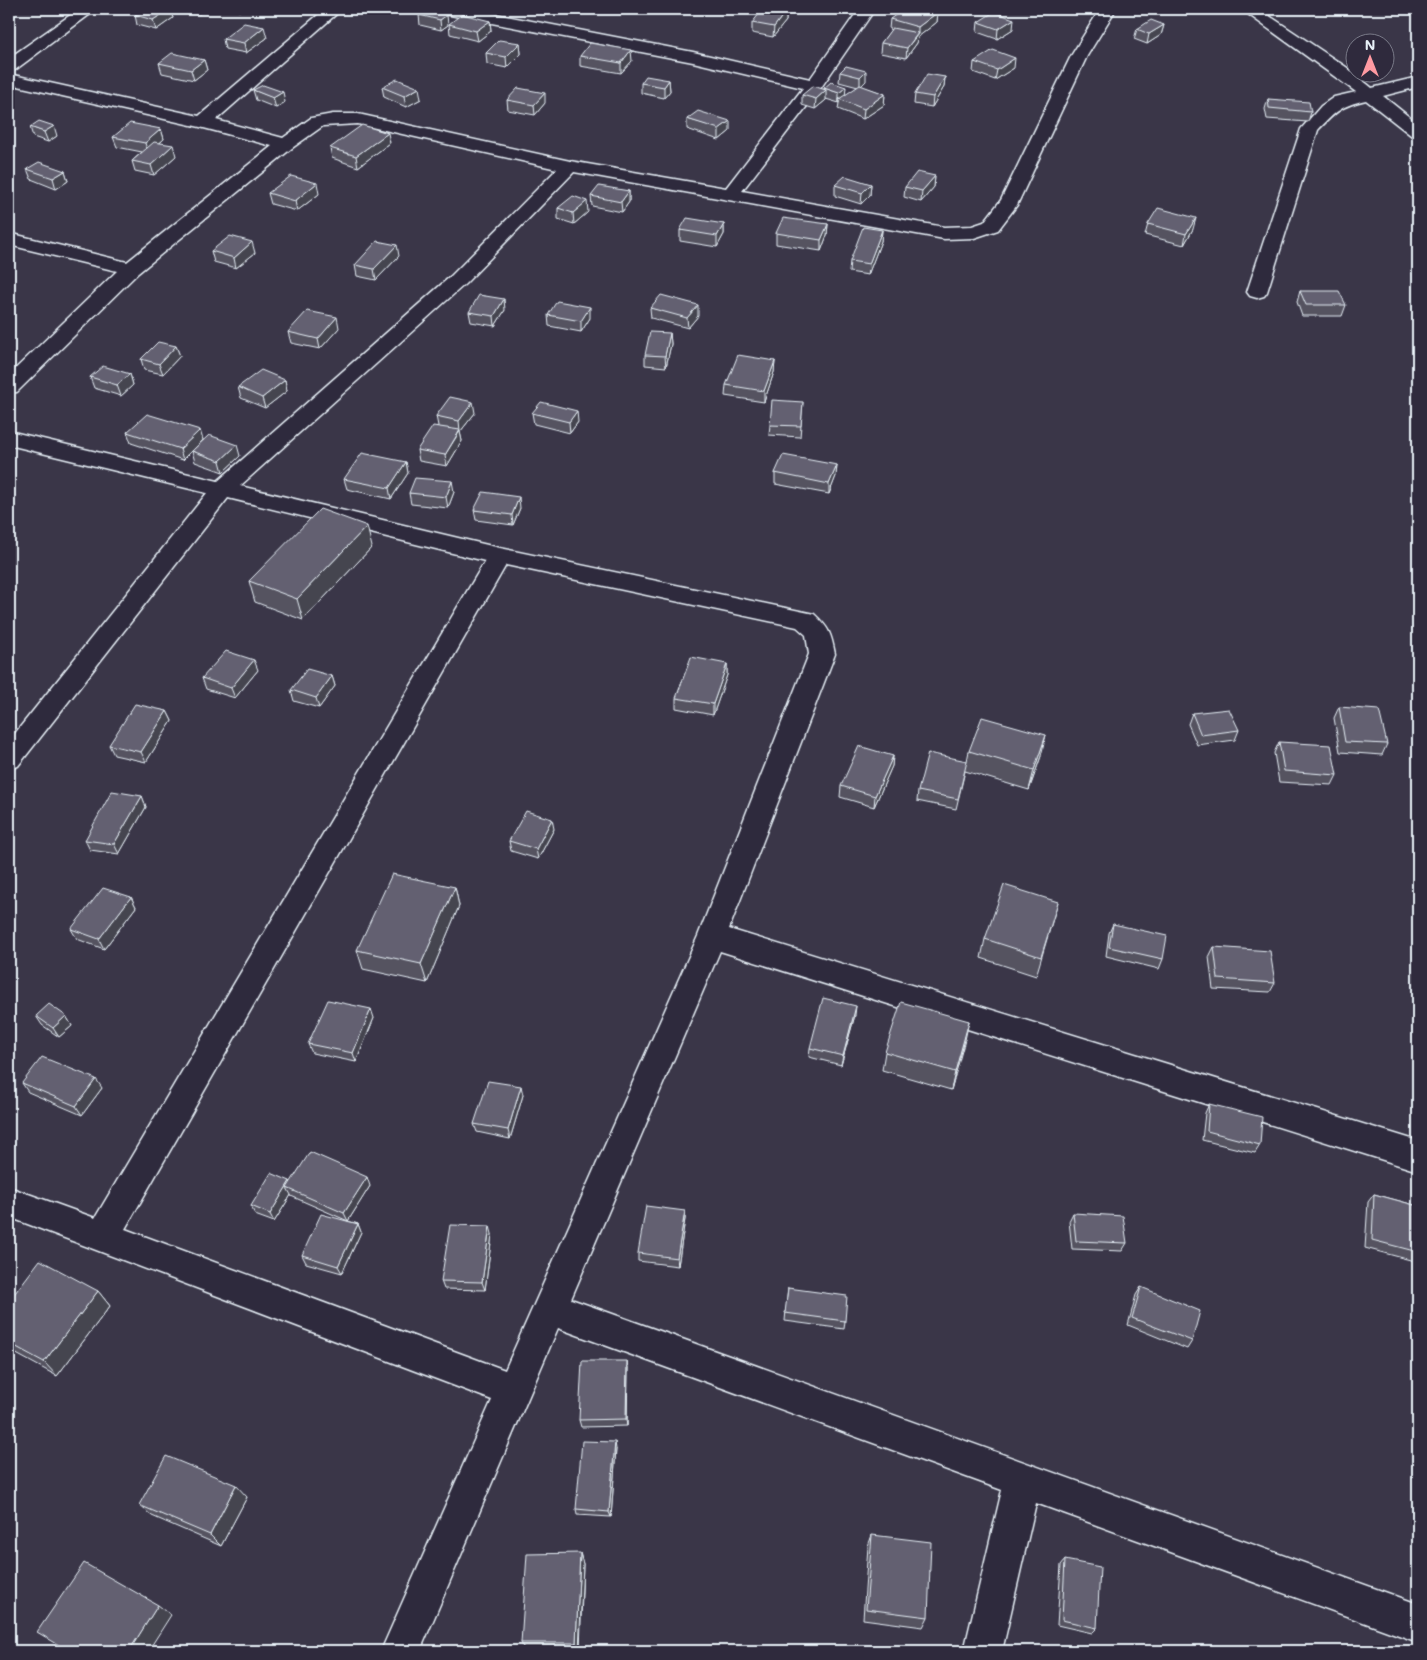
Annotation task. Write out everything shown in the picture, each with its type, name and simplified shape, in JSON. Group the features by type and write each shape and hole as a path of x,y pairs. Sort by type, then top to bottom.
{"street":[{"path":"9,66 90,9"},
{"path":"203,122 334,9"},
{"path":"445,9 693,57 814,84"},
{"path":"730,195 814,84 867,9"},
{"path":"9,387 130,269 286,144 316,122 333,119 358,119 570,166 944,233 974,232 991,226 1010,201 1079,56 1108,9"},
{"path":"1249,9 1340,71 1418,132"},
{"path":"9,78 203,122 286,144"},
{"path":"1257,292 1310,129 1327,110 1340,101 1418,82"},
{"path":"9,759 223,489 458,280 570,166"},
{"path":"9,239 130,269"},
{"path":"9,438 500,556 805,620 818,632 822,654 712,936 400,1651"},
{"path":"102,1237 500,556"},
{"path":"712,936 1418,1156"},
{"path":"9,1202 515,1390"},
{"path":"550,1308 1418,1623"},
{"path":"983,1651 1023,1480"}],"building":[{"path":"144,9 170,9 153,20 135,15"},
{"path":"763,9 786,11 774,27 752,23"},
{"path":"904,9 928,9 938,12 918,27 890,19"},
{"path":"427,10 447,15 440,20 419,15"},
{"path":"994,12 1014,19 998,29 978,22"},
{"path":"462,14 490,21 476,31 449,24"},
{"path":"1151,20 1164,25 1149,34 1137,29"},
{"path":"244,23 264,27 244,43 223,39"},
{"path":"892,28 918,33 907,48 881,43"},
{"path":"499,40 520,43 506,57 486,53"},
{"path":"590,43 631,50 621,63 580,56"},
{"path":"993,50 1015,58 997,70 974,62"},
{"path":"172,53 204,60 191,70 159,63"},
{"path":"846,66 866,71 860,77 840,72"},
{"path":"927,74 945,77 933,97 915,94"},
{"path":"646,76 669,80 664,87 641,83"},
{"path":"397,79 419,88 404,96 382,87"},
{"path":"831,82 846,87 839,93 824,88"},
{"path":"263,85 283,92 273,98 253,90"},
{"path":"860,85 885,94 864,109 839,99"},
{"path":"813,86 826,90 816,99 802,95"},
{"path":"518,88 545,93 534,105 507,100"},
{"path":"1268,99 1309,102 1311,112 1269,108"},
{"path":"698,111 730,121 719,129 687,119"},
{"path":"39,121 54,126 44,132 30,127"},
{"path":"130,123 161,129 145,143 113,137"},
{"path":"362,125 388,133 356,156 330,148"},
{"path":"154,142 173,145 151,165 132,161"},
{"path":"39,162 65,171 53,178 27,169"},
{"path":"917,172 935,176 922,191 905,187"},
{"path":"291,176 317,183 295,201 268,193"},
{"path":"845,176 871,184 862,193 835,185"},
{"path":"599,186 629,191 621,202 591,196"},
{"path":"573,196 587,201 573,213 558,208"},
{"path":"1158,208 1196,218 1186,234 1148,224"},
{"path":"687,218 724,224 717,236 680,230"},
{"path":"783,218 828,224 821,240 776,233"},
{"path":"863,227 882,230 869,264 850,261"},
{"path":"230,236 252,242 234,258 211,251"},
{"path":"377,241 397,245 374,269 355,265"},
{"path":"1300,291 1339,291 1346,305 1306,305"},
{"path":"479,295 504,299 494,316 469,312"},
{"path":"661,295 698,305 687,318 650,308"},
{"path":"557,301 590,307 581,321 548,315"},
{"path":"307,311 337,317 318,339 288,332"},
{"path":"650,332 670,333 665,356 645,355"},
{"path":"158,342 176,346 159,364 141,359"},
{"path":"738,355 775,361 764,391 726,385"},
{"path":"103,366 130,374 117,385 90,377"},
{"path":"261,370 285,380 262,398 238,387"},
{"path":"450,397 473,402 459,421 436,416"},
{"path":"772,400 803,402 801,426 770,425"},
{"path":"541,402 577,411 569,422 532,413"},
{"path":"147,414 200,430 180,449 127,432"},
{"path":"433,426 460,430 445,455 417,450"},
{"path":"209,435 237,445 220,461 192,451"},
{"path":"362,453 406,462 389,488 344,479"},
{"path":"783,455 837,465 829,484 775,473"},
{"path":"415,478 452,481 446,497 409,493"},
{"path":"483,492 519,497 512,515 474,510"},
{"path":"320,509 367,526 297,599 249,581"},
{"path":"226,651 254,660 231,688 202,678"},
{"path":"691,657 727,664 713,704 676,698"},
{"path":"307,669 332,676 316,698 291,690"},
{"path":"135,704 167,711 141,752 109,745"},
{"path":"1339,707 1379,710 1387,744 1345,742"},
{"path":"1229,709 1239,730 1201,735 1192,713"},
{"path":"982,717 1046,735 1034,770 969,751"},
{"path":"1279,742 1331,745 1337,775 1284,771"},
{"path":"859,746 893,756 875,796 841,786"},
{"path":"928,753 967,761 958,799 918,791"},
{"path":"112,791 142,796 114,844 85,840"},
{"path":"526,811 552,819 536,849 509,841"},
{"path":"392,874 455,887 421,964 357,950"},
{"path":"1004,885 1058,902 1041,957 985,939"},
{"path":"103,888 131,897 99,939 71,929"},
{"path":"1113,924 1167,936 1163,959 1109,947"},
{"path":"1214,947 1270,951 1275,983 1218,979"},
{"path":"823,998 856,1006 843,1056 810,1048"},
{"path":"328,1000 371,1009 353,1053 308,1044"},
{"path":"901,1002 969,1021 955,1072 885,1052"},
{"path":"49,1004 66,1016 53,1028 36,1016"},
{"path":"42,1057 96,1079 76,1106 22,1083"},
{"path":"488,1081 521,1086 508,1130 474,1124"},
{"path":"1209,1104 1262,1117 1260,1145 1207,1131"},
{"path":"310,1152 367,1177 344,1213 287,1188"},
{"path":"271,1173 290,1181 270,1214 251,1206"},
{"path":"1374,1194 1418,1206 1418,1252 1372,1240"},
{"path":"646,1206 685,1211 677,1258 638,1253"},
{"path":"1073,1213 1123,1216 1127,1243 1076,1241"},
{"path":"321,1214 358,1224 338,1266 302,1255"},
{"path":"450,1225 490,1226 482,1282 441,1281"},
{"path":"40,1260 98,1291 44,1362 9,1343 9,1301"},
{"path":"1141,1287 1200,1311 1192,1341 1132,1318"},
{"path":"788,1288 847,1296 845,1321 785,1313"},
{"path":"582,1361 627,1361 626,1419 579,1420"},
{"path":"582,1441 615,1442 609,1512 576,1509"},
{"path":"166,1456 236,1485 210,1535 139,1505"},
{"path":"872,1535 931,1542 928,1617 866,1609"},
{"path":"580,1553 576,1643 521,1643 527,1554"},
{"path":"1065,1560 1100,1567 1097,1628 1062,1620"},
{"path":"84,1563 158,1605 129,1651 69,1651 37,1632"}]}
